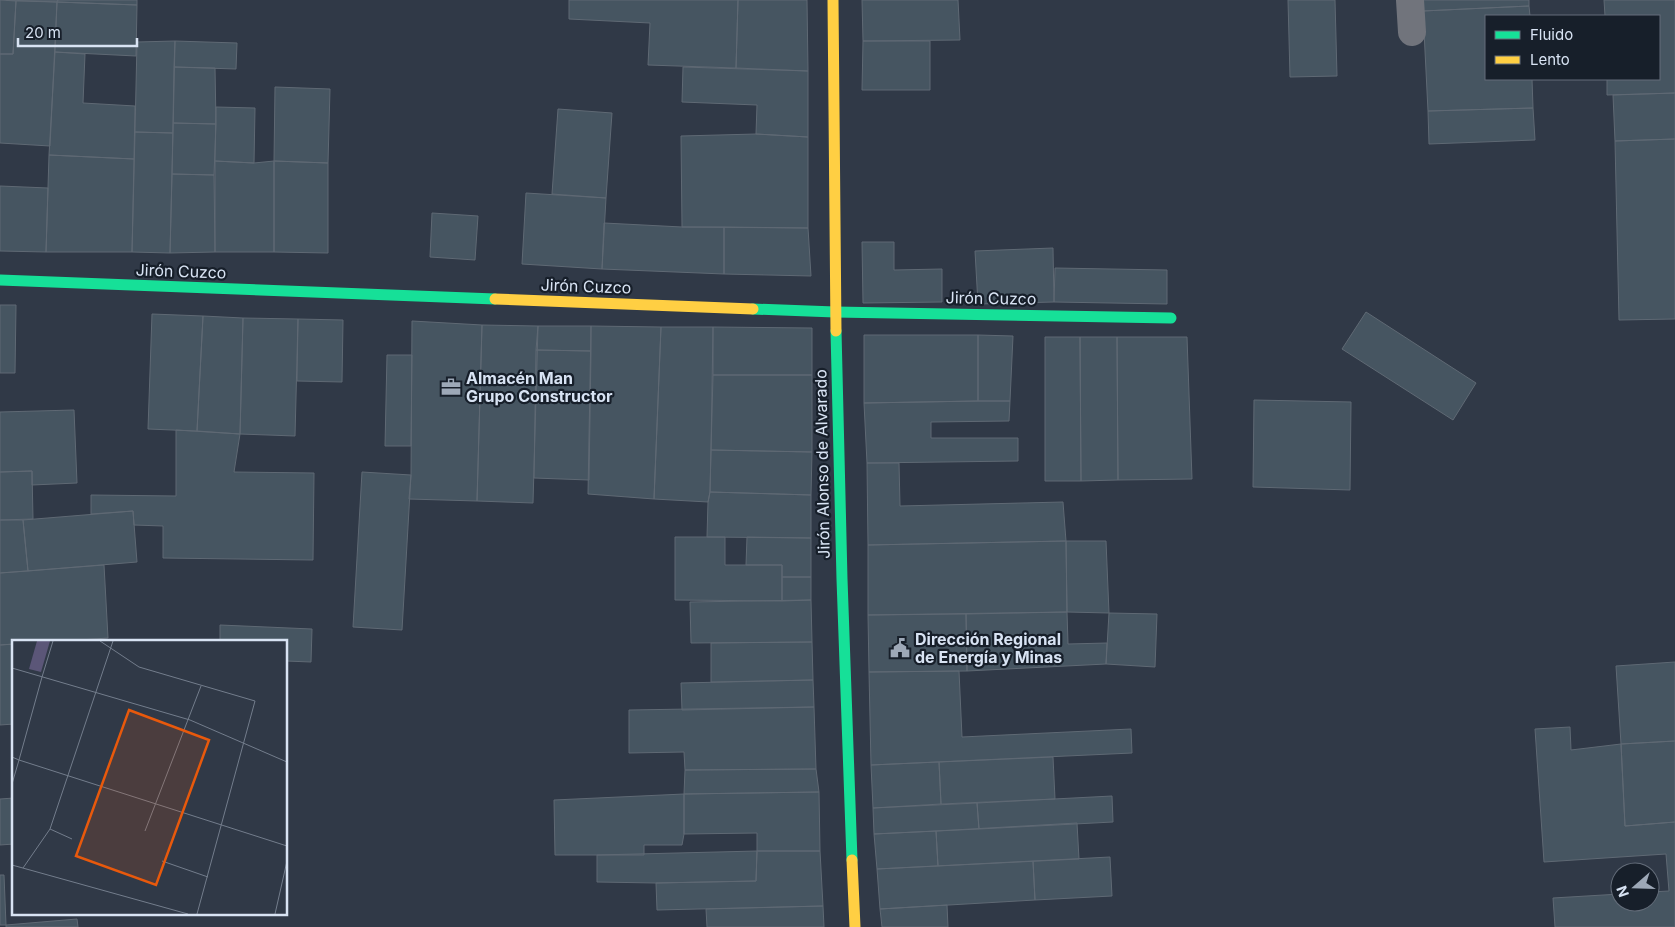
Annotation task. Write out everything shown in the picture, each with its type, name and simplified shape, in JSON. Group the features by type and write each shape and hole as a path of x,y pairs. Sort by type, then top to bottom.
{"street":[{"name":"Jirón Alonso de Alvarado","path":"833,0 835,312 841,551 855,927"},
{"path":"1410,0 1412,32"},
{"name":"Jirón Cuzco","path":"0,280 835,312 1171,318"}],"building":[{"path":"0,0 16,1 13,54 0,54"},
{"path":"6,0 58,0 57,2"},
{"path":"58,0 137,0 137,5 57,2"},
{"path":"569,0 738,0 736,68 648,65 650,23 569,19"},
{"path":"738,0 807,0 808,71 736,68"},
{"path":"862,0 958,0 960,40 863,41"},
{"path":"1288,0 1335,0 1337,76 1290,77"},
{"path":"1423,0 1529,0 1529,6 1423,11"},
{"path":"1604,0 1675,0 1675,93 1607,95 1607,80 1660,80 1660,15 1605,15"},
{"path":"16,1 57,2 50,146 0,143 0,54 13,54"},
{"path":"57,2 137,5 136,56 55,52"},
{"path":"1529,6 1530,15 1485,15 1485,80 1532,80 1533,108 1428,111 1423,11"},
{"path":"175,41 173,133 135,132 137,42"},
{"path":"175,41 237,43 236,69 174,67"},
{"path":"863,41 930,41 930,90 862,90"},
{"path":"55,52 85,54 83,103 135,106 134,159 49,155"},
{"path":"174,67 215,68 216,124 173,123"},
{"path":"683,67 808,71 808,137 756,134 757,105 682,102"},
{"path":"275,87 330,89 328,163 274,161"},
{"path":"1675,93 1675,139 1615,141 1613,95"},
{"path":"216,107 255,108 254,163 215,161"},
{"path":"1533,108 1535,140 1429,144 1428,111"},
{"path":"558,109 612,113 606,198 552,194"},
{"path":"173,123 216,124 214,175 172,174"},
{"path":"135,132 173,133 170,253 132,252"},
{"path":"756,134 808,137 808,228 682,227 681,136"},
{"path":"1675,139 1675,319 1619,320 1615,141"},
{"path":"49,155 134,159 132,252 46,252"},
{"path":"215,161 254,163 274,161 274,252 215,252"},
{"path":"274,161 328,163 328,253 274,252"},
{"path":"172,174 214,175 215,252 170,253"},
{"path":"0,186 48,188 46,252 0,251"},
{"path":"526,193 606,198 602,269 522,264"},
{"path":"432,213 478,216 475,260 430,257"},
{"path":"604,223 724,227 724,274 602,269"},
{"path":"724,227 808,228 811,276 724,274"},
{"path":"862,242 894,242 894,270 942,269 942,302 863,303"},
{"path":"1053,248 1054,302 978,304 975,251"},
{"path":"1055,268 1167,270 1167,304 1054,302"},
{"path":"0,305 16,305 15,373 0,373"},
{"path":"1366,312 1476,383 1453,420 1342,349"},
{"path":"152,314 203,316 197,431 148,429"},
{"path":"203,316 243,318 240,434 197,431"},
{"path":"243,318 298,319 295,436 240,434"},
{"path":"298,319 343,320 342,382 297,381"},
{"path":"412,321 482,325 477,501 409,499 411,475"},
{"path":"482,325 538,326 533,503 477,501"},
{"path":"538,326 591,326 591,351 536,350"},
{"path":"591,326 661,327 654,499 588,494"},
{"path":"661,327 713,327 710,492 708,502 654,499"},
{"path":"713,327 812,328 812,375 713,375"},
{"path":"864,335 978,335 978,401 864,403"},
{"path":"978,335 1013,336 1010,401 978,401"},
{"path":"1045,337 1080,337 1081,481 1045,481"},
{"path":"1080,337 1117,337 1118,480 1081,481"},
{"path":"1117,337 1187,337 1192,479 1118,480"},
{"path":"536,350 591,351 589,480 534,478"},
{"path":"387,355 412,355 411,446 385,446"},
{"path":"713,375 812,375 812,452 711,450"},
{"path":"1254,400 1351,402 1350,490 1253,487"},
{"path":"1010,401 1009,421 931,422 931,438 1018,438 1018,461 867,463 864,403"},
{"path":"74,410 77,483 32,485 32,471 0,472 0,412"},
{"path":"176,430 240,434 234,472 314,473 313,560 163,558 163,526 134,525 133,511 91,514 91,495 176,496"},
{"path":"711,450 812,452 811,495 710,492"},
{"path":"867,463 899,463 900,506 1063,502 1066,541 868,545"},
{"path":"32,471 33,519 0,520 0,472"},
{"path":"362,472 411,475 402,630 353,627"},
{"path":"710,492 811,495 811,538 707,537"},
{"path":"133,511 137,562 28,571 23,520"},
{"path":"0,520 23,520 28,571 0,573"},
{"path":"675,537 725,537 725,565 782,565 782,601 675,600"},
{"path":"747,537 811,538 811,577 782,577 782,565 746,565"},
{"path":"1066,541 1067,612 868,615 868,545"},
{"path":"1066,541 1106,541 1109,613 1067,612"},
{"path":"104,565 108,638 12,640 12,644 0,645 0,573"},
{"path":"782,577 811,577 811,600 782,601"},
{"path":"811,600 812,642 691,643 690,602"},
{"path":"1067,612 1068,644 1107,643 1106,664 967,671 966,614"},
{"path":"1109,613 1157,614 1155,667 1106,664"},
{"path":"966,614 967,671 869,672 868,615"},
{"path":"220,625 312,629 311,662 288,661 288,640 220,640"},
{"path":"812,642 813,680 711,682 711,643"},
{"path":"12,644 12,724 0,725 0,645"},
{"path":"1675,662 1675,741 1621,744 1616,666"},
{"path":"959,671 962,737 1131,729 1132,753 871,765 869,672"},
{"path":"813,680 814,707 682,710 681,683"},
{"path":"814,707 816,769 685,770 684,752 629,753 629,710"},
{"path":"1570,727 1571,750 1621,744 1625,826 1675,822 1675,927 1555,927 1553,898 1610,895 1610,912 1660,912 1660,891 1669,891 1666,854 1544,862 1535,729"},
{"path":"1675,741 1675,822 1625,826 1621,744"},
{"path":"1053,757 1055,799 941,804 939,762"},
{"path":"939,762 941,804 873,808 871,765"},
{"path":"816,769 819,792 684,794 685,770"},
{"path":"819,792 820,851 757,851 757,833 684,834 684,794"},
{"path":"684,794 684,834 682,845 644,845 644,855 555,855 554,800"},
{"path":"1112,796 1113,822 979,829 977,803"},
{"path":"12,798 12,844 0,845 0,799"},
{"path":"977,803 979,829 874,834 873,808"},
{"path":"1077,823 1079,859 938,866 936,831"},
{"path":"936,831 938,866 877,869 874,834"},
{"path":"757,851 820,851 823,906 657,910 656,883 756,881"},
{"path":"757,851 756,881 597,882 597,855"},
{"path":"1110,857 1112,896 1035,900 1033,861"},
{"path":"1033,861 1035,900 880,909 877,869"},
{"path":"0,875 4,875 6,925 0,925"},
{"path":"947,905 948,927 882,927 880,909"},
{"path":"823,906 824,927 707,927 706,909"},
{"path":"77,919 78,927 6,927 6,925"}],"traffic: fast":[{"path":"0,280 495,299"},
{"path":"753,309 1171,318"},
{"path":"836,331 842,579 852,860"}],"traffic: slow":[{"path":"833,0 836,331"},
{"path":"495,299 753,309"},
{"path":"852,860 855,927"}],"place":[{"name":"Almacén Man Grupo Constructor","path":"451,387"},
{"name":"Dirección Regional de Energía y Minas","path":"900,648"}]}
